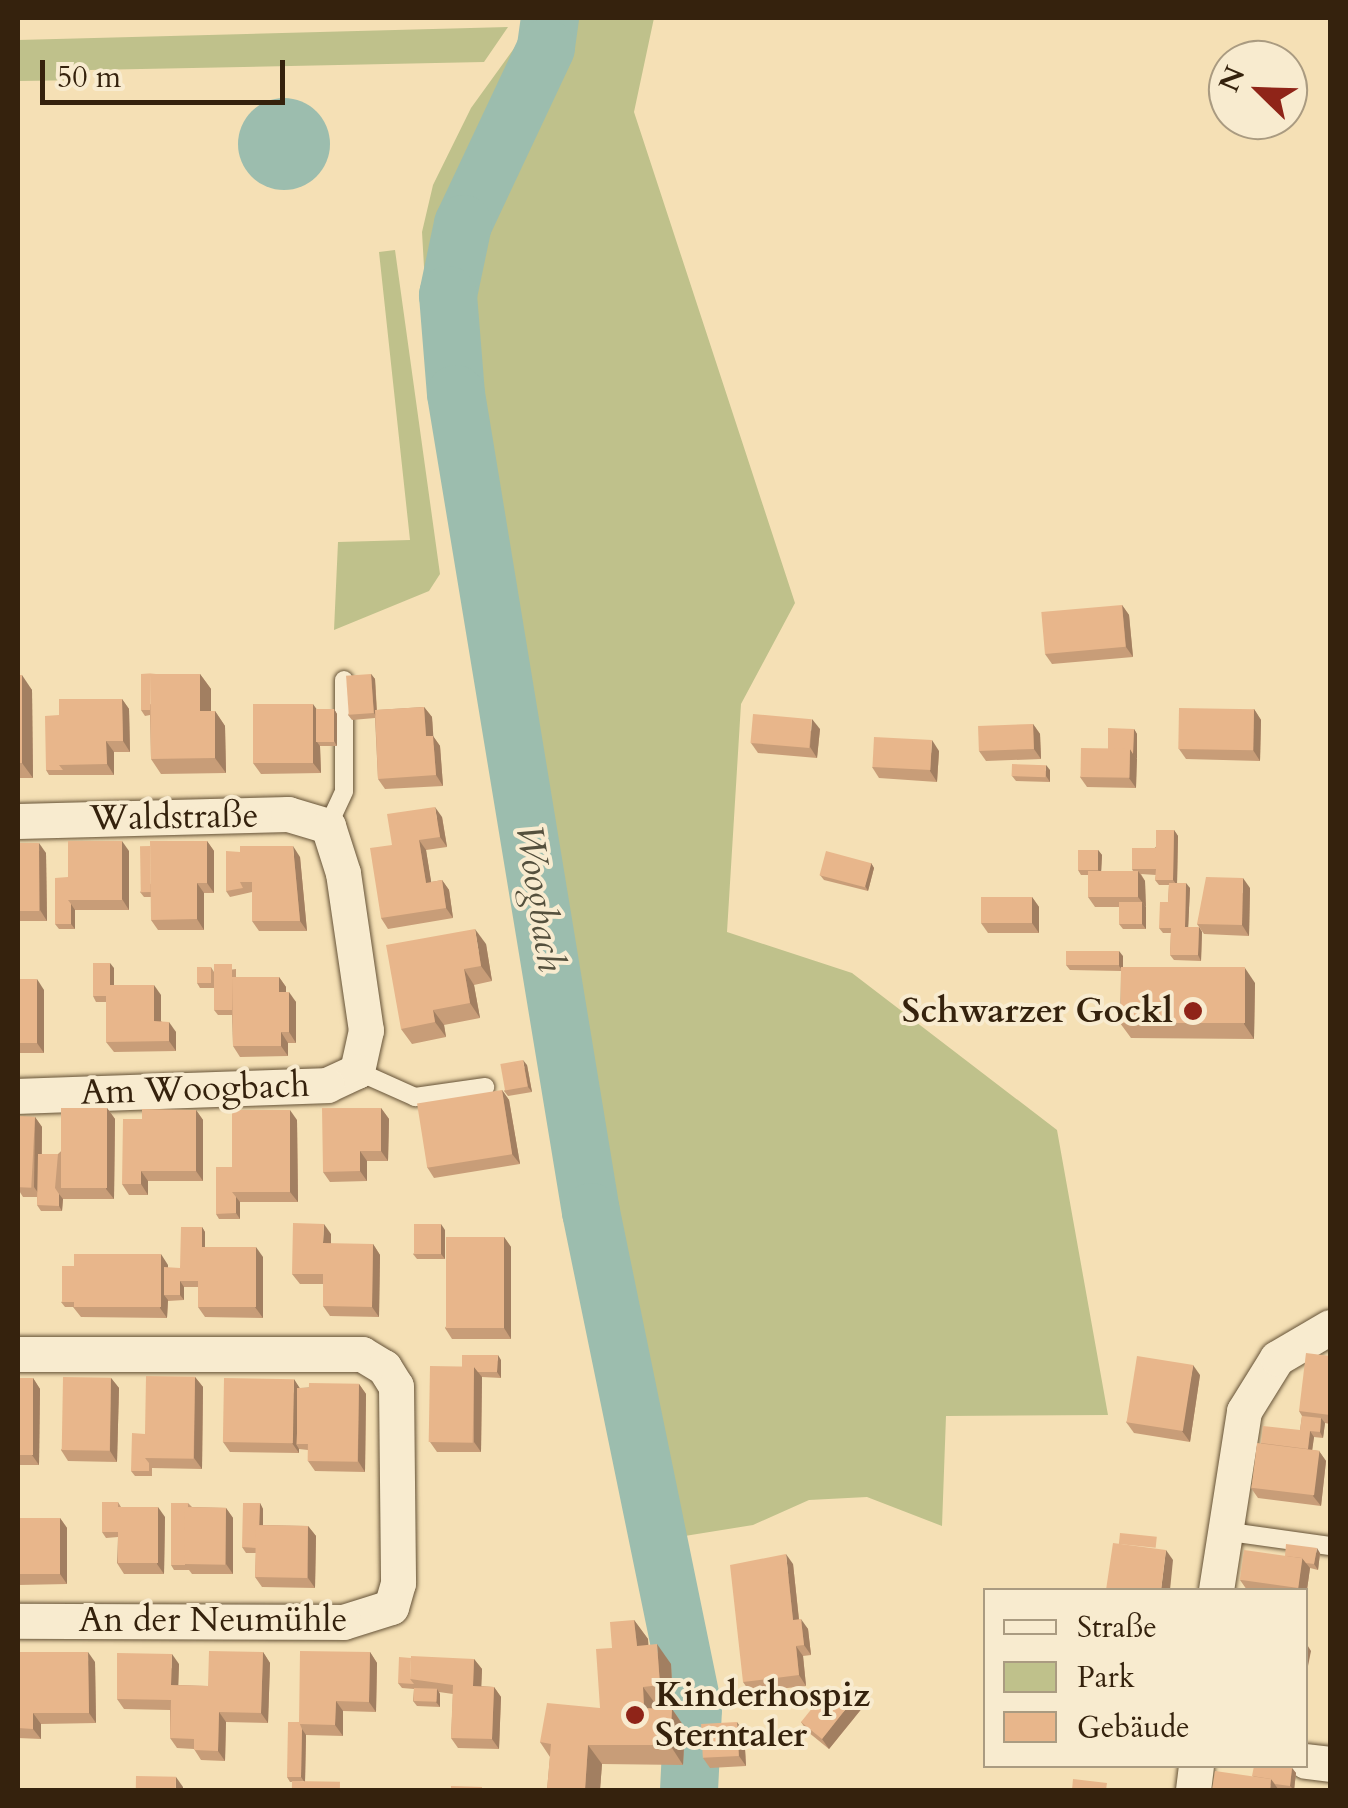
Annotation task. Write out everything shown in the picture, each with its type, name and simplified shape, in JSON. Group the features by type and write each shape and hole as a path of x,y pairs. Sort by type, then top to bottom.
{"street":[{"name":"Waldstraße","path":"18,821 288,814 328,826"},
{"name":"Am Woogbach","path":"18,1096 327,1085 357,1071 364,1006 343,873 328,826"},
{"path":"1216,1588 1234,1448 1257,1386 1277,1358 1330,1327"},
{"name":"An der Neumühle","path":"18,1354 335,1352 373,1360 396,1386 398,1583 391,1607 343,1622 18,1620"}],"lane":[{"path":"328,826 344,791 344,680"},
{"path":"357,1071 416,1097 484,1088"},
{"path":"1223,1531 1330,1546"}],"green space":[{"path":"536,18 654,18 634,112 795,603 741,704 727,932 852,973 1057,1130 1108,1415 946,1416 942,1526 867,1497 809,1500 753,1525 635,1544 544,1048 429,354 422,232 433,185 471,108"},
{"path":"508,27 484,62 90,70 90,80 18,81 18,40"},
{"path":"395,250 440,574 429,591 334,630 338,542 410,540 379,252"}],"shaded area":[{"path":"284,98 302,102 316,112 326,126 330,144 326,162 316,176 302,186 284,190 266,186 252,176 242,162 238,144 242,126 252,112 266,102"}],"building":[{"path":"1122,605 1126,647 1045,654 1041,612"},
{"path":"156,673 150,674 150,710 141,710 141,674"},
{"path":"150,674 200,674 200,711 215,711 215,758 151,759"},
{"path":"371,674 374,713 349,715 346,676"},
{"path":"18,675 22,675 22,763 18,763"},
{"path":"59,699 122,699 123,741 106,741 107,764 59,765"},
{"path":"253,704 313,704 313,763 253,763"},
{"path":"424,707 426,736 433,736 436,775 378,779 375,710"},
{"path":"1179,708 1254,709 1253,750 1178,749"},
{"path":"316,709 334,709 334,742 316,742"},
{"path":"753,714 812,719 809,748 750,743"},
{"path":"59,715 59,765 63,770 46,770 45,716"},
{"path":"1033,724 1034,749 979,751 978,726"},
{"path":"1108,728 1134,729 1133,754 1130,749 1108,749"},
{"path":"874,737 932,740 930,770 872,767"},
{"path":"1081,748 1130,749 1129,778 1080,777"},
{"path":"1012,764 1046,765 1046,777 1012,776"},
{"path":"435,807 440,837 419,840 426,883 442,880 446,908 381,918 370,848 392,845 387,814"},
{"path":"1156,830 1174,830 1173,880 1155,880 1156,869 1132,869 1132,848 1156,848"},
{"path":"68,841 122,841 122,900 68,900"},
{"path":"150,841 207,841 207,883 197,883 197,919 151,920"},
{"path":"18,843 39,843 39,911 18,911"},
{"path":"140,846 150,846 151,892 141,892"},
{"path":"240,846 293,846 300,921 252,921 252,882 240,882"},
{"path":"1078,850 1098,850 1098,870 1078,870"},
{"path":"226,851 240,852 243,888 226,891"},
{"path":"826,851 871,863 865,887 820,875"},
{"path":"1088,871 1138,871 1138,897 1088,897"},
{"path":"68,877 71,924 55,924 55,878"},
{"path":"1206,877 1243,878 1242,925 1197,924"},
{"path":"1169,883 1186,883 1185,927 1199,927 1198,955 1170,955 1171,928 1159,928 1160,902 1168,902"},
{"path":"981,897 1032,897 1032,923 981,923"},
{"path":"1119,902 1142,902 1142,924 1119,924"},
{"path":"475,929 481,966 464,969 470,1003 433,1010 435,1022 401,1029 386,945"},
{"path":"1066,951 1119,951 1119,965 1066,965"},
{"path":"93,963 110,963 106,996 93,996"},
{"path":"214,964 232,964 232,1010 214,1010"},
{"path":"197,967 211,967 211,983 197,983"},
{"name":"Schwarzer Gockl","path":"1121,967 1245,967 1245,1023 1121,1023"},
{"path":"232,977 279,977 279,992 289,992 289,1032 281,1032 281,1046 233,1046"},
{"path":"18,979 37,979 37,1043 18,1043"},
{"path":"106,985 154,985 154,1021 169,1022 169,1041 106,1042"},
{"path":"523,1060 528,1087 505,1091 500,1064"},
{"path":"502,1090 512,1154 427,1168 417,1103"},
{"path":"61,1108 107,1108 107,1188 61,1188"},
{"path":"322,1108 381,1108 381,1151 360,1151 360,1171 323,1172"},
{"path":"142,1109 196,1110 196,1171 141,1171 141,1184 122,1184 123,1119 142,1119"},
{"path":"232,1110 290,1110 290,1192 232,1192"},
{"path":"18,1116 35,1117 31,1188 18,1187"},
{"path":"38,1154 58,1154 55,1188 59,1206 37,1205"},
{"path":"216,1167 232,1167 236,1213 216,1214"},
{"path":"293,1223 324,1224 323,1243 373,1244 372,1307 323,1306 323,1274 292,1274"},
{"path":"414,1224 441,1224 441,1254 414,1254"},
{"path":"181,1227 202,1227 198,1281 180,1281 180,1295 164,1295 164,1267 180,1268"},
{"path":"446,1237 504,1237 504,1328 446,1328"},
{"path":"198,1247 256,1247 256,1307 198,1307"},
{"path":"74,1254 161,1254 161,1307 74,1307"},
{"path":"62,1266 74,1266 74,1302 62,1302"},
{"path":"1306,1353 1330,1356 1330,1415 1299,1411"},
{"path":"462,1355 498,1355 497,1372 462,1367"},
{"path":"1137,1356 1193,1365 1183,1431 1127,1422"},
{"path":"430,1366 474,1367 473,1443 429,1442"},
{"path":"146,1376 195,1377 194,1459 145,1458"},
{"path":"63,1377 111,1378 110,1451 62,1450"},
{"path":"18,1378 33,1378 33,1455 18,1455"},
{"path":"224,1378 294,1379 293,1443 223,1442"},
{"path":"309,1383 359,1384 358,1462 308,1461"},
{"path":"297,1388 309,1388 309,1444 297,1444"},
{"path":"1302,1416 1321,1418 1320,1432 1310,1431 1308,1449 1261,1443 1263,1426 1300,1430"},
{"path":"132,1433 145,1434 149,1471 131,1471"},
{"path":"1257,1443 1320,1451 1314,1495 1252,1488"},
{"path":"102,1502 118,1502 118,1532 102,1532"},
{"path":"171,1503 188,1503 185,1565 171,1565"},
{"path":"243,1503 260,1503 256,1548 242,1547"},
{"path":"118,1507 158,1507 158,1563 118,1563"},
{"path":"185,1507 226,1508 225,1565 184,1564"},
{"path":"18,1518 60,1518 60,1574 18,1574"},
{"path":"256,1525 308,1526 307,1578 255,1577"},
{"path":"1120,1533 1157,1537 1156,1548 1119,1544"},
{"path":"1113,1543 1166,1550 1161,1588 1106,1588"},
{"path":"1286,1544 1317,1548 1314,1564 1285,1556"},
{"path":"1244,1550 1302,1558 1298,1588 1240,1580"},
{"path":"786,1554 793,1620 801,1619 804,1645 796,1646 799,1675 743,1682 730,1565"},
{"name":"Kinderhospiz Sterntaler","path":"634,1620 637,1646 657,1644 660,1685 643,1687 644,1708 672,1709 670,1745 588,1745 585,1790 547,1790 551,1744 540,1742 547,1703 600,1708 596,1649 612,1648 610,1622"},
{"path":"209,1651 263,1652 261,1713 219,1712 218,1751 194,1750 194,1739 170,1738 171,1700 117,1699 117,1653 172,1654 171,1685 208,1686"},
{"path":"300,1651 370,1652 369,1702 336,1701 335,1725 299,1724"},
{"path":"18,1652 88,1652 89,1713 33,1713 33,1729 18,1728"},
{"path":"411,1656 474,1659 473,1686 494,1687 492,1739 451,1738 453,1685 410,1679"},
{"path":"399,1657 411,1658 410,1679 414,1684 398,1683"},
{"path":"414,1688 437,1689 437,1702 414,1701"},
{"path":"822,1696 856,1696 822,1739 801,1722"},
{"path":"288,1722 299,1722 302,1729 301,1777 287,1777"},
{"path":"737,1722 739,1756 703,1758 701,1724"},
{"path":"1254,1768 1292,1768 1290,1786 1252,1776"},
{"path":"1215,1771 1271,1779 1270,1790 1212,1790"},
{"path":"136,1776 176,1777 176,1790 136,1790"},
{"path":"1073,1779 1107,1783 1106,1790 1072,1790"},
{"path":"292,1781 340,1782 340,1790 292,1790"},
{"path":"451,1786 482,1787 482,1790 451,1790"}],"waterway":[{"name":"Woogbach","path":"550,18 546,48 463,224 448,295 456,394 591,1212 693,1709 689,1790"}],"place":[{"name":"Schwarzer Gockl","path":"1193,1011"},
{"name":"Kinderhospiz Sterntaler","path":"635,1715"}]}
